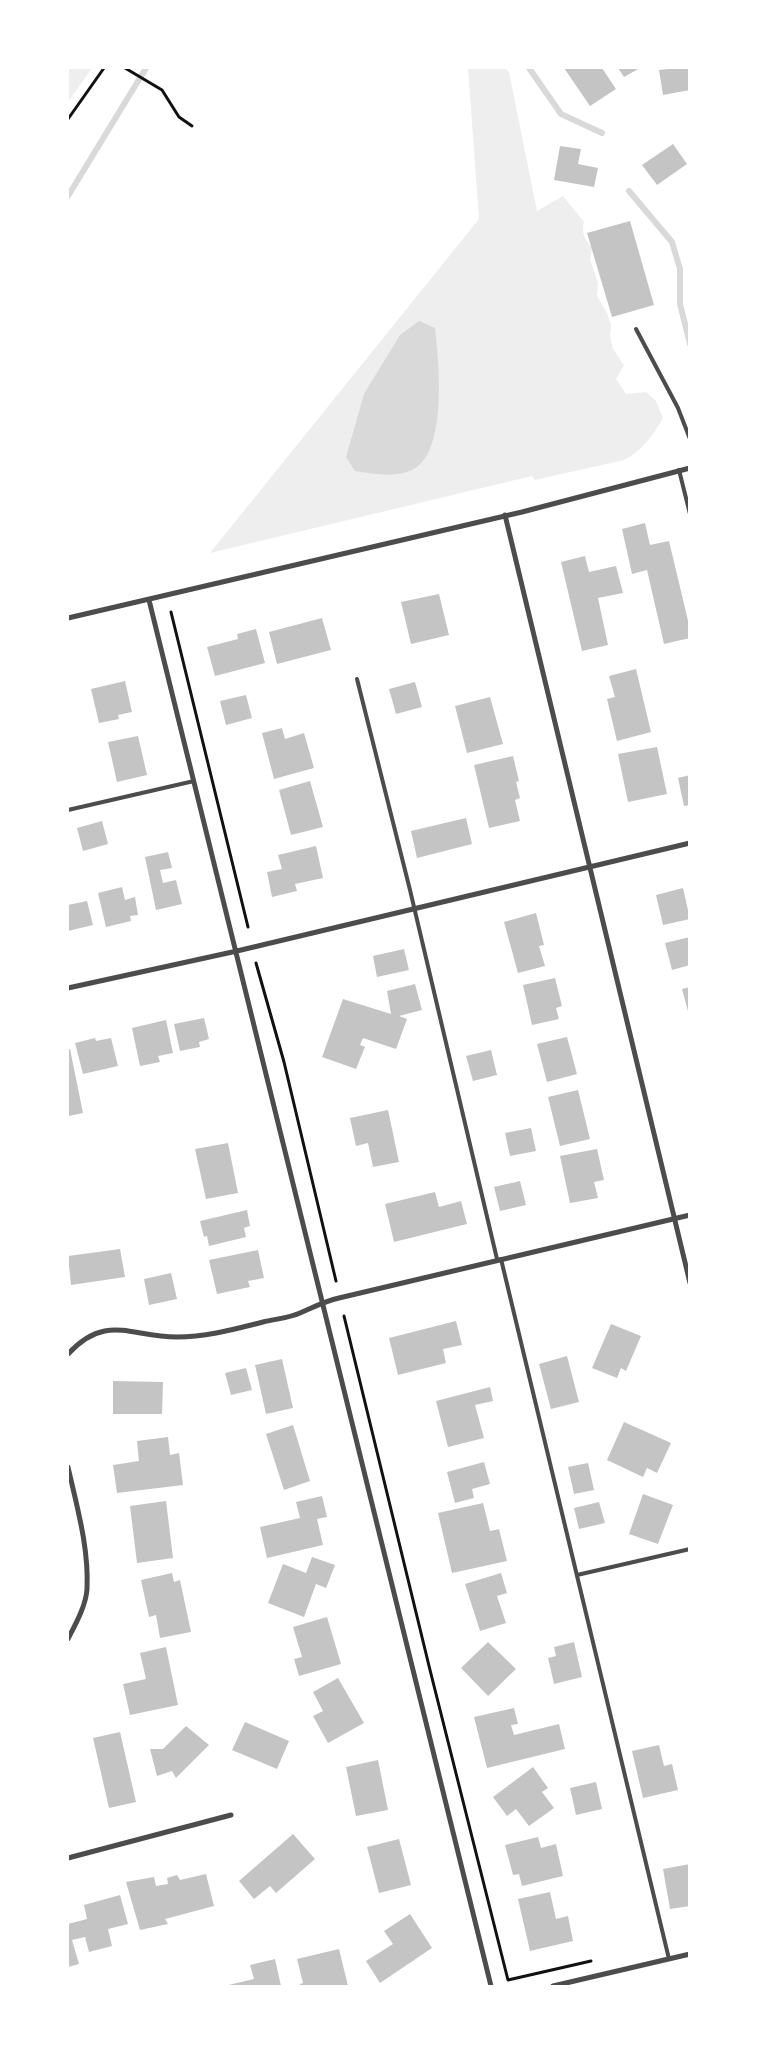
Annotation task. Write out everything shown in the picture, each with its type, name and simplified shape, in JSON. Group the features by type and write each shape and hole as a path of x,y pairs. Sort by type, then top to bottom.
{"street":[{"path":"68,618 522,512 690,468"},
{"path":"505,515 690,1283"},
{"path":"149,600 491,1986"},
{"path":"68,988 236,951 690,843"},
{"path":"68,1354 79,1342 94,1333 112,1330 175,1337 204,1336 300,1313 323,1302 690,1215"},
{"path":"68,1467 85,1546 87,1591 76,1623 68,1639"},
{"path":"68,1858 231,1815"},
{"path":"553,1986 690,1954"}],"lane":[{"path":"636,329 678,408 690,439"},
{"path":"679,470 690,514"},
{"path":"357,679 669,1958"},
{"path":"68,810 195,781"},
{"path":"577,1576 690,1549"}],"path":[{"path":"68,119 104,68"},
{"path":"125,68 162,90 180,117 192,126"},
{"path":"172,612 248,927"},
{"path":"256,963 284,1062 336,1281"},
{"path":"344,1316 432,1680 508,1980"}],"shaded area":[{"path":"68,68 92,68 68,102"},
{"path":"468,68 505,68 509,72 537,211 563,196 584,222 584,236 592,248 590,259 598,283 597,296 607,313 611,325 610,336 613,349 624,365 616,379 626,394 646,392 656,401 663,418 646,442 624,460 535,480 532,476 210,553 479,219"},
{"path":"419,321 435,328 437,343 438,405 436,426 431,446 423,461 412,470 384,475 355,471 346,457 364,394 400,335"}],"building":[{"path":"564,68 602,68 616,89 590,106"},
{"path":"618,68 640,68 624,77"},
{"path":"690,68 690,90 663,95 659,70"},
{"path":"673,144 687,164 657,185 642,165"},
{"path":"560,146 581,149 578,164 598,168 594,187 554,180"},
{"path":"630,221 654,305 612,317 587,233"},
{"path":"645,523 650,545 669,541 690,629 690,638 664,644 647,570 632,574 622,529"},
{"path":"585,556 589,572 616,566 623,593 598,598 608,645 582,651 561,562"},
{"path":"439,594 449,635 411,644 401,602"},
{"path":"322,618 331,650 277,664 269,632"},
{"path":"256,629 265,663 215,676 207,647 238,639 237,634"},
{"path":"636,669 651,732 617,741 607,699 615,697 609,676"},
{"path":"125,681 132,712 118,715 119,719 99,723 91,689"},
{"path":"415,682 422,707 396,714 389,689"},
{"path":"246,695 252,718 226,725 220,701"},
{"path":"490,697 503,744 467,753 455,706"},
{"path":"282,728 285,739 304,733 314,768 274,779 262,733"},
{"path":"138,736 147,775 117,782 108,742"},
{"path":"657,747 667,794 628,802 618,754"},
{"path":"513,756 519,781 516,782 520,798 515,800 520,821 489,828 474,765"},
{"path":"690,775 690,805 684,806 678,778"},
{"path":"310,781 323,827 291,835 279,790"},
{"path":"466,818 472,844 417,858 411,831"},
{"path":"102,821 108,844 83,851 77,828"},
{"path":"316,846 323,878 295,884 297,891 272,897 267,872 282,869 278,855"},
{"path":"168,852 172,868 160,870 163,883 176,880 182,904 156,910 145,857"},
{"path":"122,887 125,900 135,897 138,915 130,916 131,921 106,927 98,893"},
{"path":"683,888 690,919 663,925 656,895"},
{"path":"87,901 93,925 68,931 68,905"},
{"path":"536,913 544,945 539,946 545,966 518,973 504,922"},
{"path":"690,937 690,965 672,970 665,943"},
{"path":"404,949 409,970 377,977 373,956"},
{"path":"555,978 562,1006 556,1008 559,1019 532,1025 523,985"},
{"path":"415,984 422,1010 399,1016 407,1019 396,1049 363,1038 360,1045 365,1047 356,1069 322,1057 343,999 391,1014 387,991"},
{"path":"690,987 690,1015 689,1015 682,989"},
{"path":"204,1018 209,1039 199,1042 200,1047 180,1051 174,1024"},
{"path":"166,1020 173,1053 158,1056 160,1062 140,1066 132,1028"},
{"path":"567,1037 577,1074 547,1082 537,1044"},
{"path":"95,1038 96,1041 111,1038 118,1066 83,1074 75,1043"},
{"path":"68,1049 70,1049 83,1113 69,1116"},
{"path":"491,1050 497,1075 473,1081 466,1056"},
{"path":"578,1090 590,1139 560,1146 548,1097"},
{"path":"388,1110 399,1162 373,1167 368,1143 356,1146 350,1118"},
{"path":"531,1128 536,1151 510,1156 505,1133"},
{"path":"228,1143 238,1193 206,1199 195,1149"},
{"path":"597,1149 604,1180 594,1182 598,1198 570,1203 560,1156"},
{"path":"520,1181 526,1205 500,1211 494,1187"},
{"path":"435,1192 439,1207 461,1201 467,1224 394,1242 385,1204"},
{"path":"247,1210 250,1226 244,1228 246,1237 209,1246 207,1236 204,1237 200,1221"},
{"path":"120,1249 125,1277 71,1285 68,1256"},
{"path":"258,1250 264,1278 248,1281 250,1287 217,1294 209,1260"},
{"path":"171,1273 177,1299 149,1305 144,1279"},
{"path":"456,1321 462,1345 443,1349 446,1363 398,1375 389,1338"},
{"path":"611,1324 641,1336 626,1371 621,1368 617,1378 592,1368"},
{"path":"567,1356 579,1402 551,1409 539,1364"},
{"path":"282,1359 293,1408 266,1414 255,1365"},
{"path":"246,1368 252,1390 231,1395 225,1373"},
{"path":"113,1381 163,1382 162,1414 113,1414"},
{"path":"490,1387 493,1401 475,1405 484,1438 448,1447 436,1401"},
{"path":"624,1422 671,1443 657,1473 647,1468 643,1477 607,1460"},
{"path":"293,1425 310,1481 284,1490 266,1434"},
{"path":"168,1437 170,1455 179,1453 183,1485 117,1493 113,1465 139,1461 137,1441"},
{"path":"484,1462 490,1484 472,1489 474,1498 455,1503 447,1472"},
{"path":"588,1463 594,1490 574,1494 568,1467"},
{"path":"643,1494 673,1505 658,1544 629,1534"},
{"path":"322,1496 327,1517 317,1519 323,1545 267,1558 260,1527 300,1518 296,1502"},
{"path":"166,1501 173,1558 137,1563 130,1506"},
{"path":"599,1502 605,1523 579,1529 574,1508"},
{"path":"483,1503 490,1531 499,1529 507,1561 452,1573 438,1513"},
{"path":"312,1557 335,1565 326,1588 316,1584 304,1617 268,1603 283,1564 306,1573"},
{"path":"172,1573 174,1582 180,1580 191,1632 160,1638 156,1615 149,1617 141,1580"},
{"path":"501,1573 507,1593 497,1596 506,1623 480,1631 465,1584"},
{"path":"327,1617 341,1664 299,1676 294,1659 302,1657 293,1627"},
{"path":"488,1642 516,1669 488,1696 461,1668"},
{"path":"574,1642 582,1677 554,1684 548,1658 556,1656 554,1647"},
{"path":"166,1647 178,1705 130,1715 123,1684 146,1679 140,1653"},
{"path":"338,1678 364,1723 328,1743 313,1716 323,1711 313,1692"},
{"path":"514,1708 518,1724 511,1725 514,1735 559,1724 565,1749 487,1768 474,1717"},
{"path":"245,1722 289,1741 277,1769 232,1750"},
{"path":"186,1726 209,1745 176,1778 172,1771 157,1776 150,1749 163,1749"},
{"path":"120,1732 136,1802 109,1808 93,1738"},
{"path":"659,1745 664,1766 672,1764 678,1790 643,1798 632,1751"},
{"path":"378,1760 388,1810 356,1816 346,1767"},
{"path":"533,1767 548,1788 542,1792 554,1808 529,1826 516,1809 507,1816 493,1797"},
{"path":"596,1782 602,1809 576,1815 570,1788"},
{"path":"293,1834 315,1859 276,1893 270,1886 254,1899 239,1881"},
{"path":"538,1837 541,1848 556,1844 563,1876 522,1886 519,1874 513,1875 505,1845"},
{"path":"399,1839 411,1885 379,1893 367,1847"},
{"path":"690,1864 690,1884 688,1884 690,1906 670,1909 663,1869"},
{"path":"206,1874 214,1906 165,1919 168,1924 140,1930 126,1882 154,1877 156,1886 168,1884 167,1878 177,1875 180,1880"},
{"path":"550,1892 556,1919 568,1916 573,1941 530,1951 518,1899"},
{"path":"120,1895 128,1924 108,1929 112,1946 89,1952 85,1937 72,1940 79,1964 68,1967 68,1924 87,1919 84,1905"},
{"path":"410,1914 432,1948 380,1983 366,1961 393,1944 384,1931"},
{"path":"339,1949 348,1986 300,1986 303,1983 297,1959"},
{"path":"275,1959 281,1986 224,1986 254,1979 250,1965"}],"waterway":[{"path":"68,196 146,68"},
{"path":"529,68 561,114 602,133"},
{"path":"629,191 672,242 680,269 680,304 690,344"}]}
